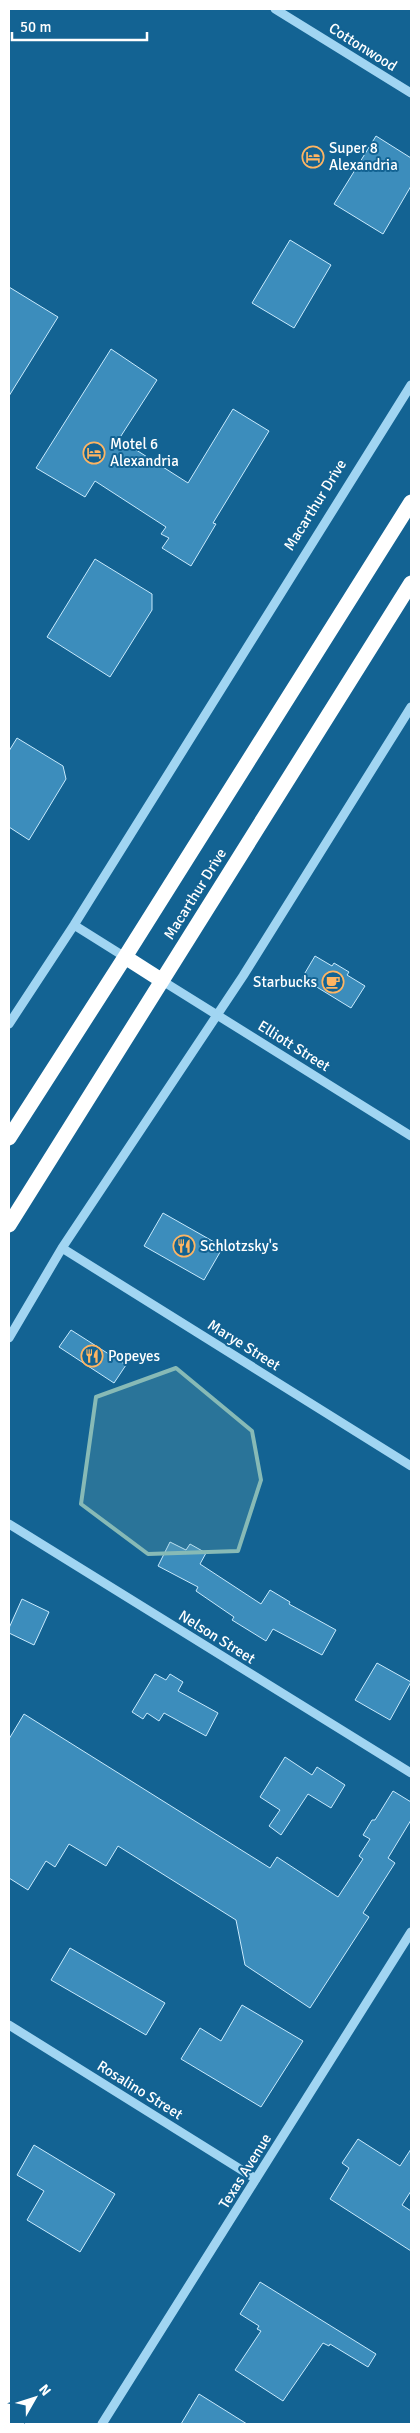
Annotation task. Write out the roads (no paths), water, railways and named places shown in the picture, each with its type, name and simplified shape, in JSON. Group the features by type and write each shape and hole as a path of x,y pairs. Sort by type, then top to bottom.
{"highway":[{"name":"Macarthur Drive","path":"9,1138 411,502"},
{"name":"Macarthur Drive","path":"9,1225 411,583"},
{"path":"125,957 161,980"}],"street":[{"name":"Cottonwood","path":"275,9 411,93"},
{"name":"Macarthur Drive","path":"9,1024 74,925 411,385"},
{"path":"9,1338 62,1248 217,1015 411,707"},
{"path":"74,925 125,957"},
{"name":"Elliott Street","path":"161,980 411,1136"},
{"name":"Marye Street","path":"62,1248 411,1466"},
{"name":"Nelson Street","path":"9,1524 411,1773"},
{"name":"Texas Avenue","path":"102,2424 411,1932"},
{"name":"Rosalino Street","path":"9,2025 256,2179"}],"place":[{"name":"Super 8 Alexandria","path":"313,157"},
{"name":"Motel 6 Alexandria","path":"94,453"},
{"name":"Starbucks","path":"333,982"},
{"name":"Schlotzsky's","path":"184,1246"},
{"name":"Popeyes","path":"92,1356"}]}
